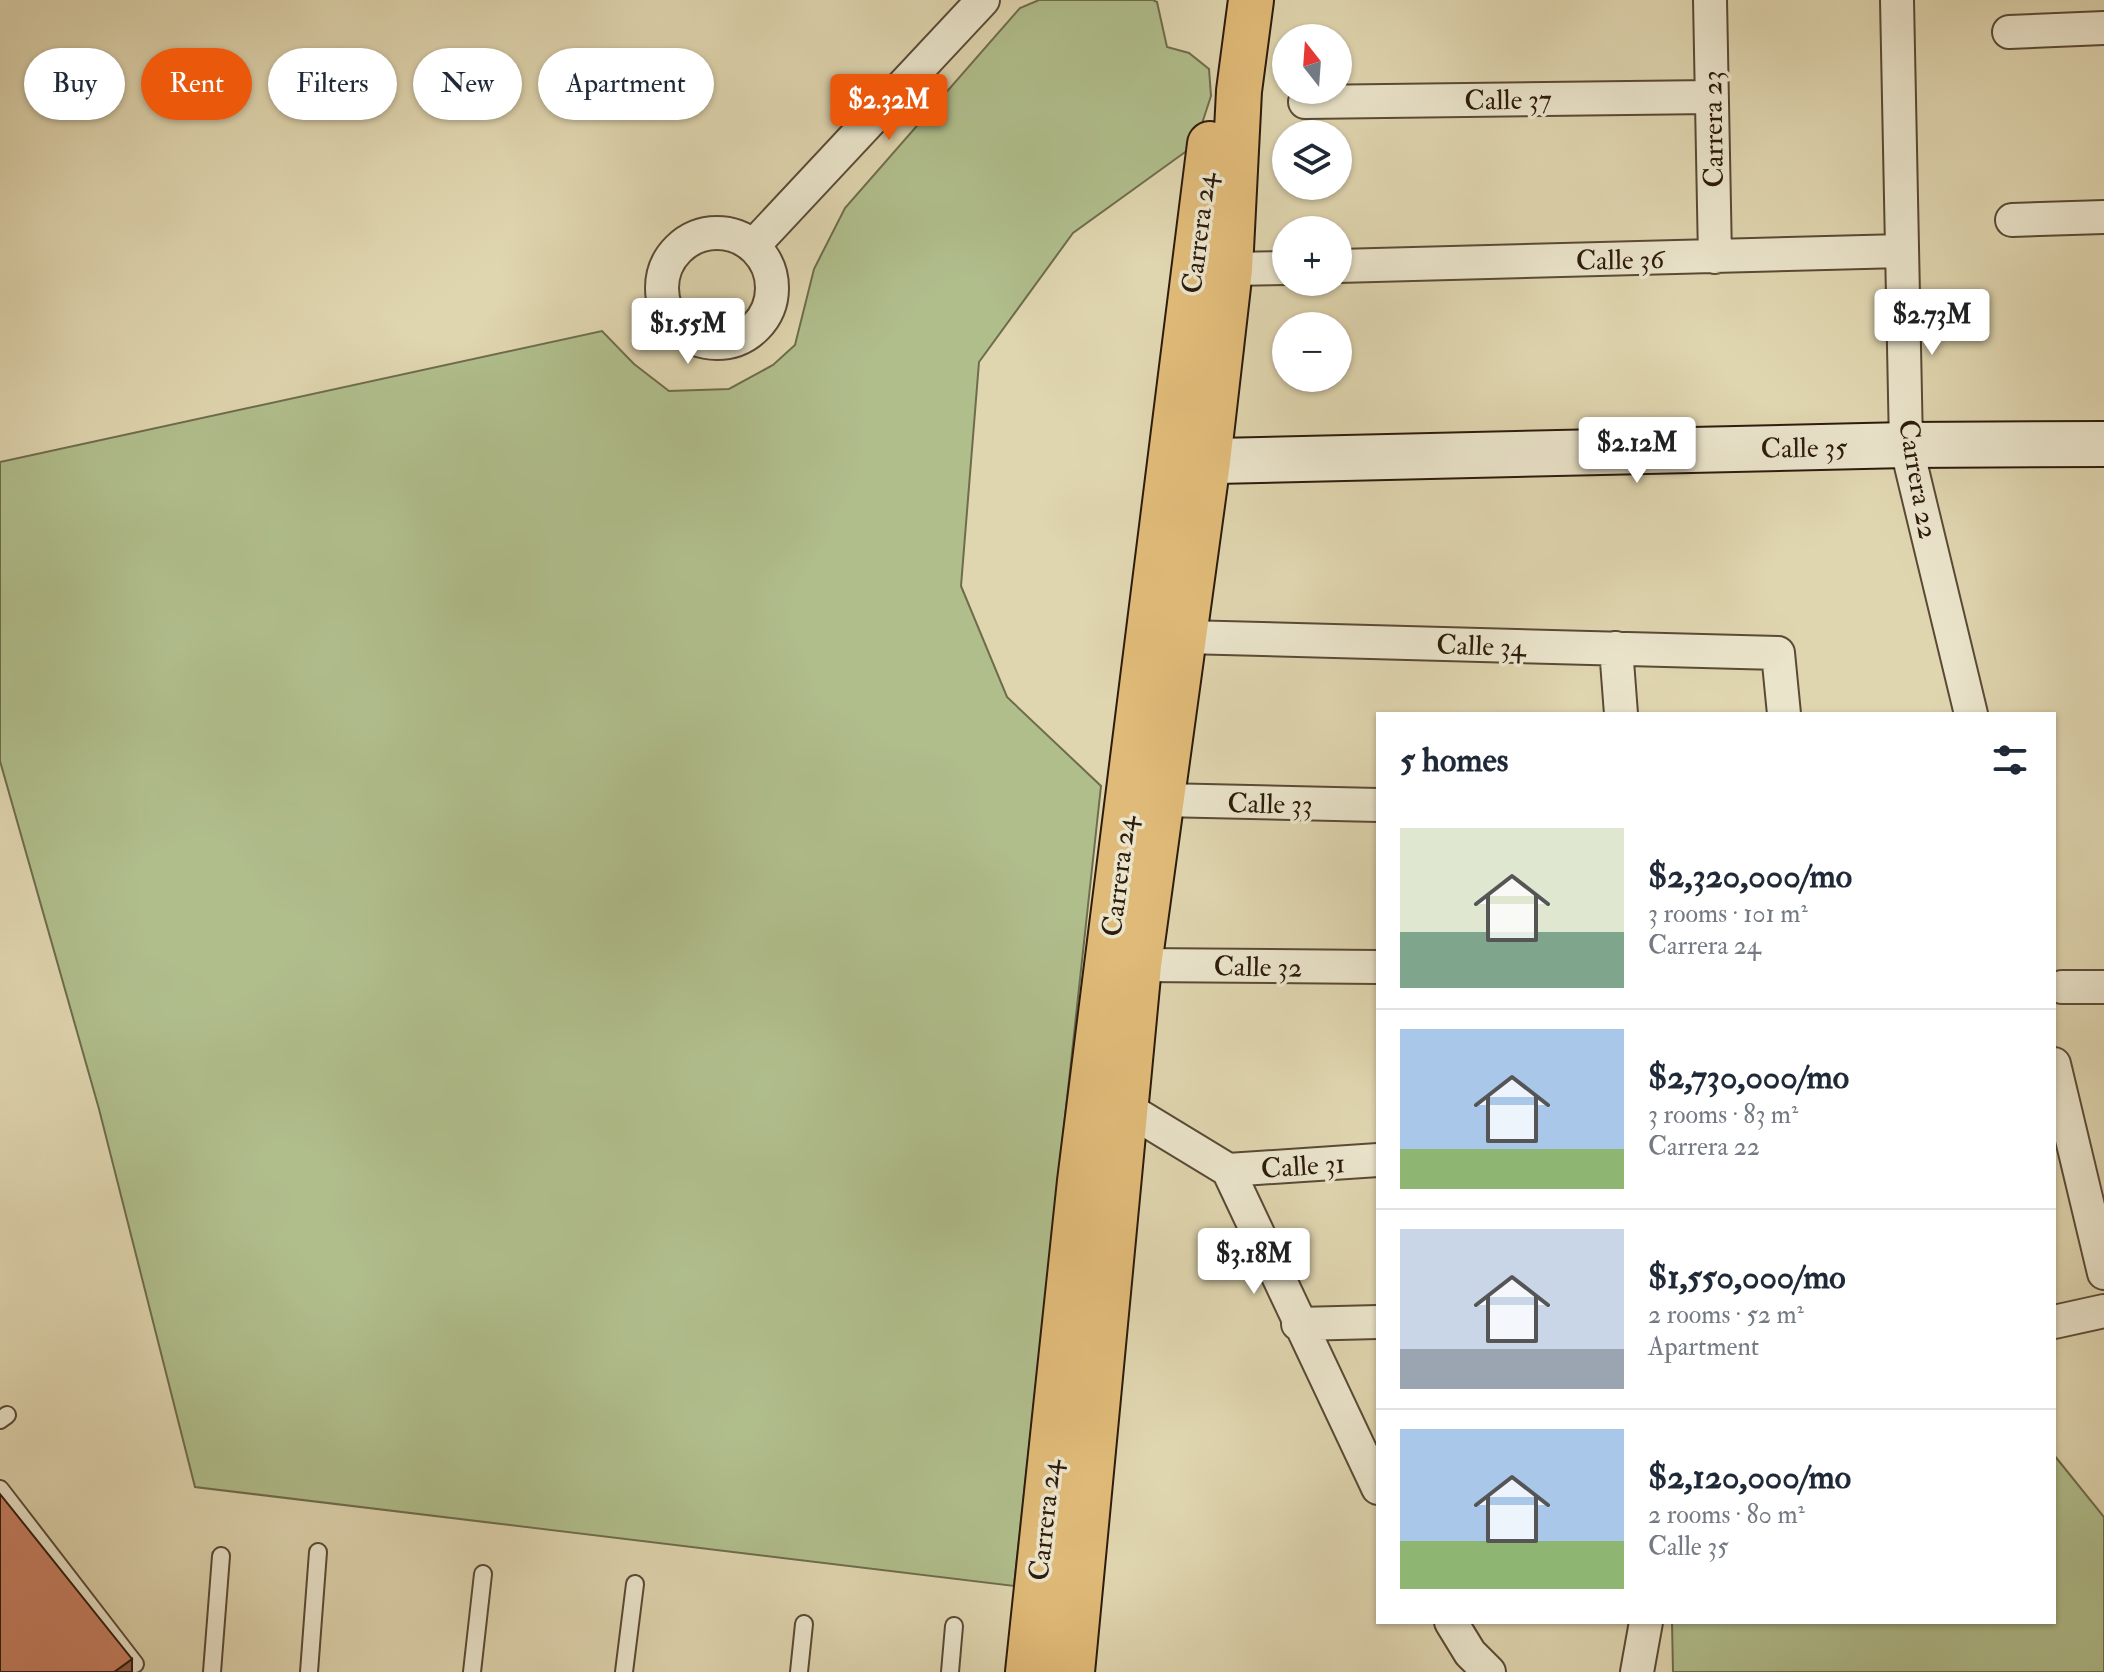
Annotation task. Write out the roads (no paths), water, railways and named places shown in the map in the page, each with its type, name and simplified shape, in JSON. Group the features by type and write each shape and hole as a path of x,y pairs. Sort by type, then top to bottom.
{"main road":[{"name":"Carrera 24","path":"1028,1672 1082,1166 1188,462 1230,269 1239,91 1251,0"},
{"name":"Carrera 24","path":"1072,1672 1139,965 1185,637 1188,462 1212,132 1218,112 1239,91"}],"street":[{"path":"754,245 983,0"},
{"name":"Carrera 23","path":"1710,0 1715,257"},
{"name":"Carrera 22","path":"1897,0 1906,445 1971,712"},
{"path":"2009,32 2104,28"},
{"name":"Calle 37","path":"1352,101 1711,97"},
{"path":"2012,220 2104,217"},
{"name":"Calle 36","path":"1352,266 1902,251"},
{"path":"1230,269 1272,268"},
{"name":"Calle 35","path":"1188,462 1906,445 2104,444"},
{"name":"Calle 34","path":"1185,637 1778,653 1784,712"},
{"path":"1616,648 1621,712"},
{"name":"Calle 33","path":"1162,800 1376,805"},
{"name":"Calle 32","path":"1139,965 1376,967"},
{"path":"2062,987 2104,987"},
{"path":"2056,1072 2104,1273"},
{"path":"1126,1108 1228,1170 1376,1484"},
{"name":"Calle 31","path":"1228,1170 1376,1160"},
{"path":"2056,1322 2104,1311"},
{"path":"1298,1324 1376,1322"},
{"path":"1452,1624 1470,1653 1489,1672"},
{"path":"1637,1672 1646,1624"}],"lane":[{"path":"0,1489 135,1664"},
{"path":"309,1672 318,1552"},
{"path":"212,1672 221,1556"},
{"path":"472,1672 483,1574"},
{"path":"624,1672 635,1584"},
{"path":"799,1672 804,1624"},
{"path":"950,1672 954,1626"}]}
